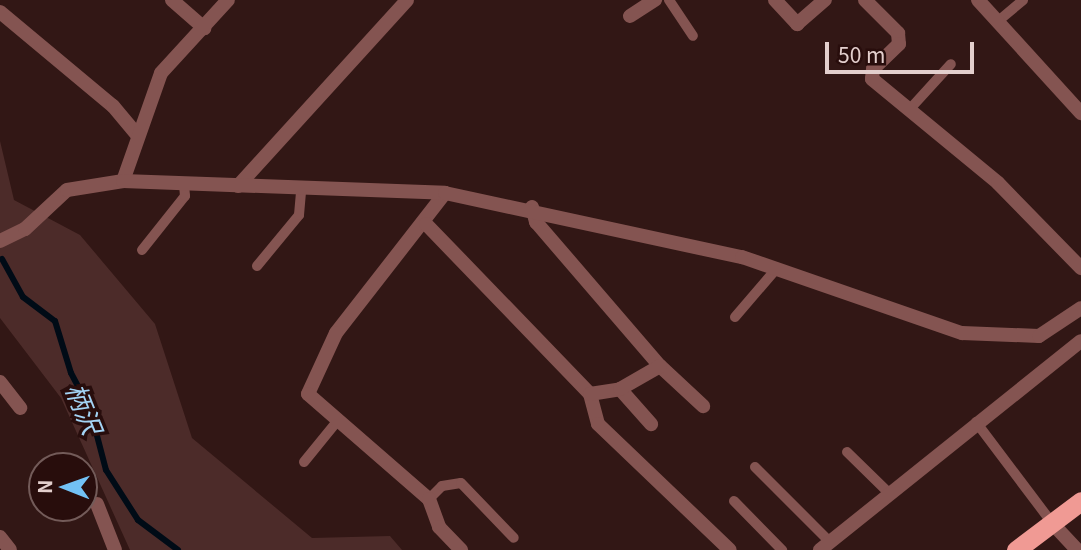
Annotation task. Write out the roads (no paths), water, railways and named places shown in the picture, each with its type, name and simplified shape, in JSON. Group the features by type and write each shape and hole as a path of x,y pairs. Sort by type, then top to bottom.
{"highway":[{"path":"1016,550 1081,501"}],"street":[{"path":"172,0 204,27"},
{"path":"123,181 161,73 228,0"},
{"path":"237,186 407,0"},
{"path":"631,16 655,0"},
{"path":"775,0 797,24 825,0"},
{"path":"865,0 898,33 899,44 873,69 872,79 999,183 1081,268"},
{"path":"978,0 1081,113"},
{"path":"0,12 113,106 138,136"},
{"path":"0,241 25,229 67,190 123,181 301,190 445,193 532,207 777,268 939,327 992,338 1039,336 1081,308"},
{"path":"445,193 426,224 336,333 308,394 429,499 439,527 461,550"},
{"path":"532,207 536,222 660,366 703,405"},
{"path":"426,224 590,394 598,424 730,550"},
{"path":"825,546 888,492 1081,341"},
{"path":"590,394 620,389 660,366"},
{"path":"0,383 20,408"},
{"path":"620,389 651,424"},
{"path":"98,507 115,550"},
{"path":"1052,523 1077,550"}],"lane":[{"path":"669,0 693,36"},
{"path":"997,22 1023,0"},
{"path":"909,110 951,64"},
{"path":"142,250 185,196 184,184"},
{"path":"257,266 299,215 301,190"},
{"path":"735,317 777,268"},
{"path":"304,462 339,419"},
{"path":"976,422 1052,523"},
{"path":"847,452 888,492"},
{"path":"755,467 825,546"},
{"path":"429,499 442,486 461,483 514,538"},
{"path":"734,501 782,550"}],"waterway":[{"name":"柄沢","path":"2,259 23,297 55,321 71,373 90,409 106,470 138,520 178,550"}]}
